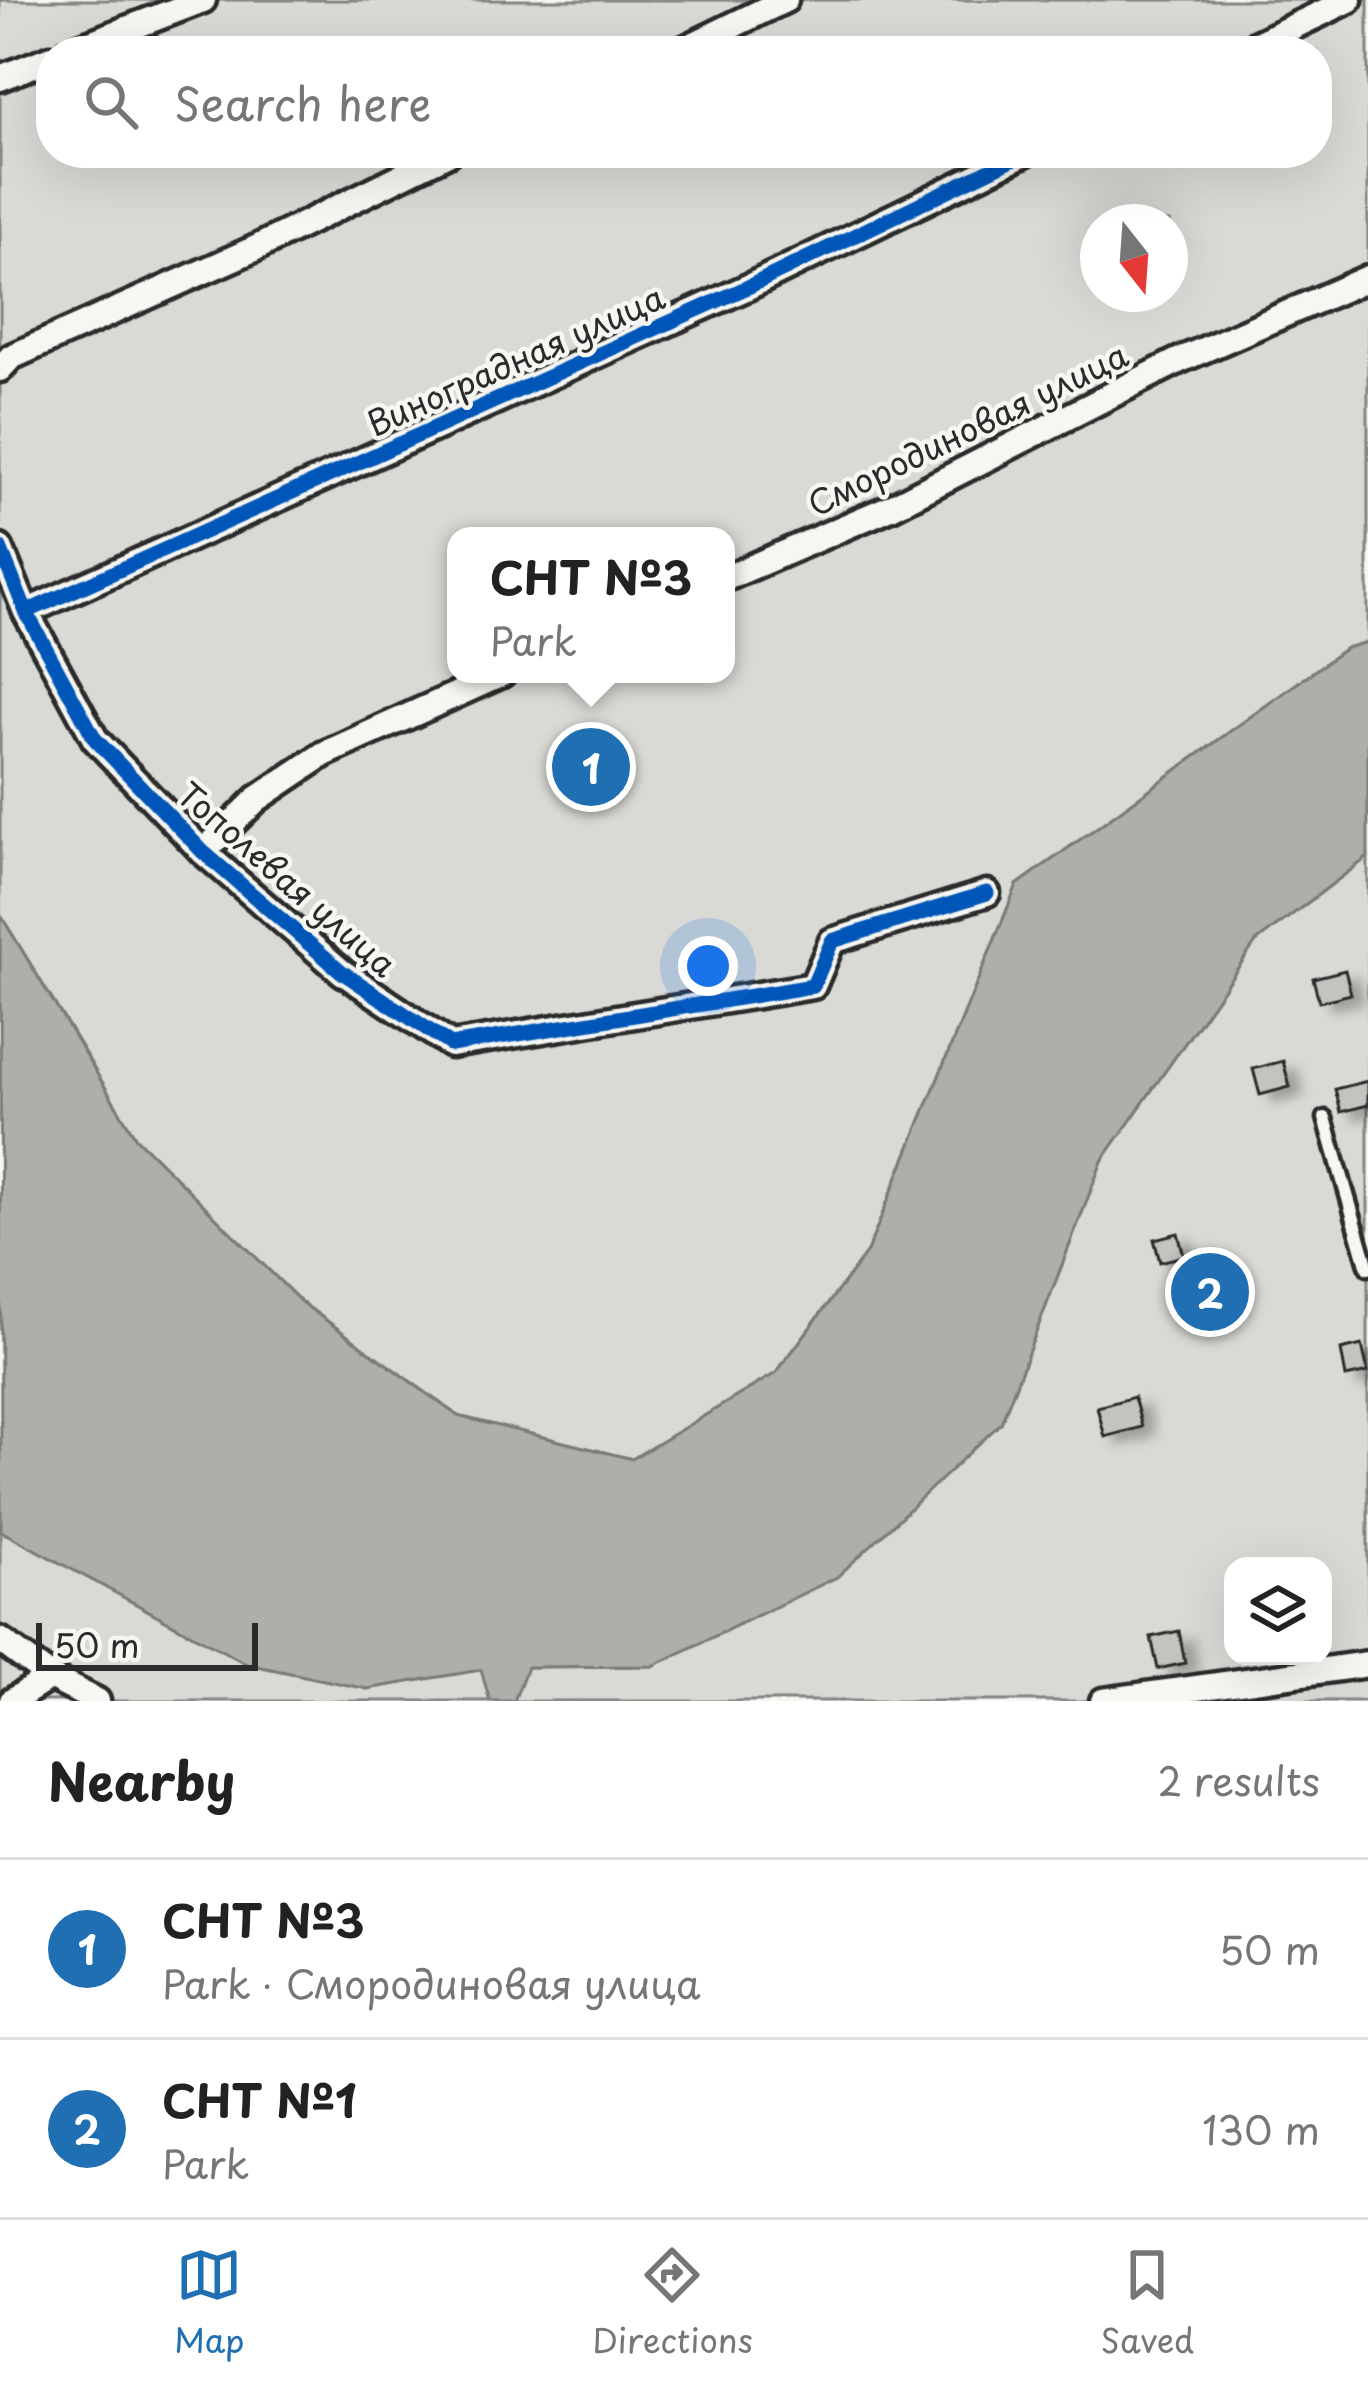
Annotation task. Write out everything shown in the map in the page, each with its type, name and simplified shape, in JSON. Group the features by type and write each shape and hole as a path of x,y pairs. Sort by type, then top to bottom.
{"street":[{"path":"108,36 203,0"},
{"path":"711,36 784,0"},
{"path":"1273,36 1349,0"},
{"path":"0,78 36,64"},
{"path":"0,369 10,357 254,249 418,168"},
{"name":"Виноградная улица","path":"26,612 748,287 994,168"},
{"name":"Смородиновая улица","path":"735,574 891,507 1178,361 1368,278"},
{"name":"Тополевая улица","path":"0,548 26,612 95,739 203,852 342,972 451,1045 813,986 832,941 988,893"},
{"path":"203,852 256,799 324,754 482,683"},
{"path":"0,1640 50,1677 98,1701"},
{"path":"1103,1701 1368,1664"},
{"path":"12,1701 50,1677"}],"lane":[{"path":"1325,1118 1368,1268"}],"shaded area":[{"path":"0,0 1368,0 1368,642 1346,648 1017,885 867,1252 776,1373 632,1459 458,1416 301,1302 136,1138 0,914"},
{"path":"1368,642 1368,857 1256,942 1102,1161 1001,1423 837,1577 653,1666 527,1667 514,1701 490,1701 481,1670 367,1689 247,1664 1,1531 0,914 136,1138 301,1302 458,1416 632,1459 776,1373 867,1252 1017,885 1346,648"},
{"path":"1368,857 1368,1701 511,1701 527,1667 653,1666 1001,1423 1102,1161 1256,942"},
{"path":"0,1525 1,1532 367,1689 482,1669 490,1701 0,1701"}],"building":[{"path":"1345,970 1351,994 1319,1002 1313,978"},
{"path":"1283,1061 1290,1087 1260,1095 1253,1069"},
{"path":"1368,1081 1368,1105 1341,1112 1335,1089"},
{"path":"1178,1233 1184,1256 1160,1262 1154,1239"},
{"path":"1362,1345 1368,1372 1346,1377 1341,1350"},
{"path":"1134,1397 1142,1427 1105,1437 1097,1407"},
{"path":"1179,1631 1185,1663 1158,1669 1151,1637"}],"cycle path":[{"path":"26,612 748,287 994,168"},
{"path":"0,548 26,612 95,739 203,852 342,972 451,1045 813,986 832,941 987,893"}],"place":[{"name":"СНТ №3","path":"591,767"},
{"name":"СНТ №1","path":"1210,1292"}]}
